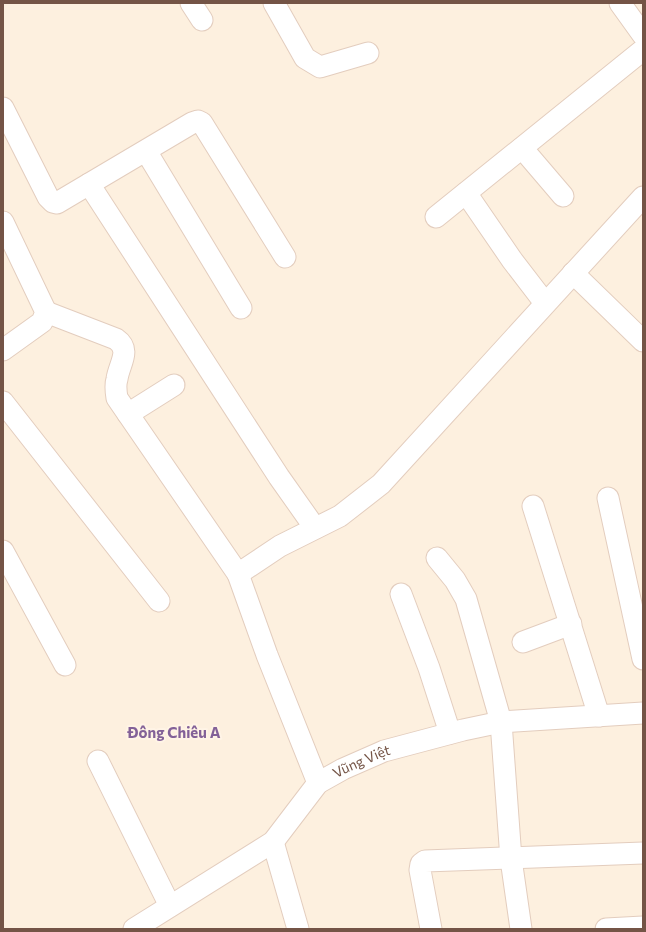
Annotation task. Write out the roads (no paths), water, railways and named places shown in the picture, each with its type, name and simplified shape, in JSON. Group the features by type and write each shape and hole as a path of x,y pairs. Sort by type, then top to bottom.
{"street":[{"path":"274,3 305,58 320,67 368,53"},
{"path":"620,3 643,35"},
{"path":"436,217 643,50"},
{"path":"3,108 48,197 53,202 57,203 192,123 198,121 202,123 285,257"},
{"path":"522,148 563,196"},
{"path":"146,150 241,308"},
{"path":"89,184 279,477 315,528"},
{"path":"466,192 512,260 545,303"},
{"path":"238,574 280,546 340,516 381,484 545,303 643,198"},
{"path":"3,222 46,312 120,342 125,353 117,379 117,398 238,574 267,655 318,783"},
{"path":"573,273 643,341"},
{"path":"3,350 42,322 46,312"},
{"path":"128,414 174,385"},
{"path":"3,402 158,601"},
{"path":"608,498 643,660"},
{"path":"533,506 600,716"},
{"path":"3,551 65,665"},
{"path":"437,558 455,580 466,599 501,722 511,859 521,929"},
{"path":"401,594 429,668 450,733"},
{"path":"523,642 571,624"},
{"name":"Vũng Việt","path":"134,929 273,842 318,783 343,769 384,751 450,733 501,722 643,713"},
{"path":"98,761 170,906"},
{"path":"273,842 298,929"},
{"path":"431,929 420,870 421,864 425,861 643,853"},
{"path":"606,929 643,927"}],"district":[{"name":"Đông Chiêu A","path":"174,733"}]}
